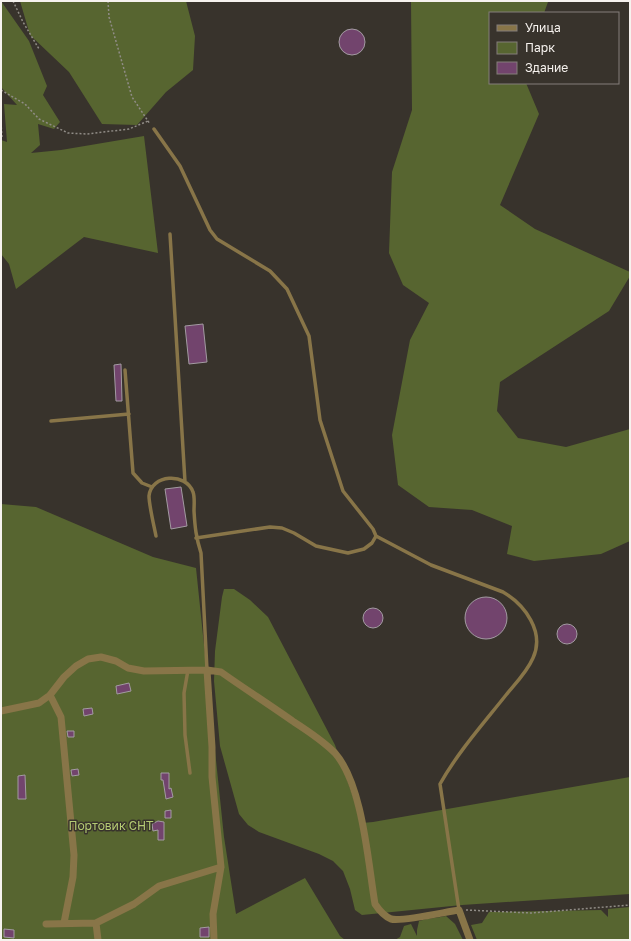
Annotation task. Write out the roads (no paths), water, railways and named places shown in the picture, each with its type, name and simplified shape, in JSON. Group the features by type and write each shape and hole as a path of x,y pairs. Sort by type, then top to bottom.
{"street":[{"path":"1,711 39,703 50,695 64,677 76,666 88,659 101,657 116,661 128,668 144,671 207,670 221,672 317,738 334,753 343,766 351,782 360,812 375,904 383,914 392,919 404,919 459,910 470,940"},
{"path":"207,670 212,747 212,777 221,867 213,914 214,940"},
{"path":"50,695 61,717 74,855 73,878 64,923"},
{"path":"46,924 96,923 134,904 159,886 221,867"},
{"path":"96,923 98,940"}],"lane":[{"path":"154,129 180,166 210,230 217,240 270,271 287,289 309,336 320,420 343,491 373,529 376,536 431,565 503,592 513,598 527,613 532,623 536,645 533,658 521,676 450,766 440,784 459,910"},
{"path":"170,234 185,482"},
{"path":"125,370 133,474 142,483 152,487"},
{"path":"51,421 129,414"},
{"path":"156,536 149,496 152,487 163,479 173,478 185,482 193,492 196,538 202,553 207,670"},
{"path":"196,538 270,527 282,528 316,546 348,553 364,549 372,543 376,536"},
{"path":"188,670 184,693 190,773"}],"park label":[{"name":"Портовик СНТ","path":"111,826"}]}
